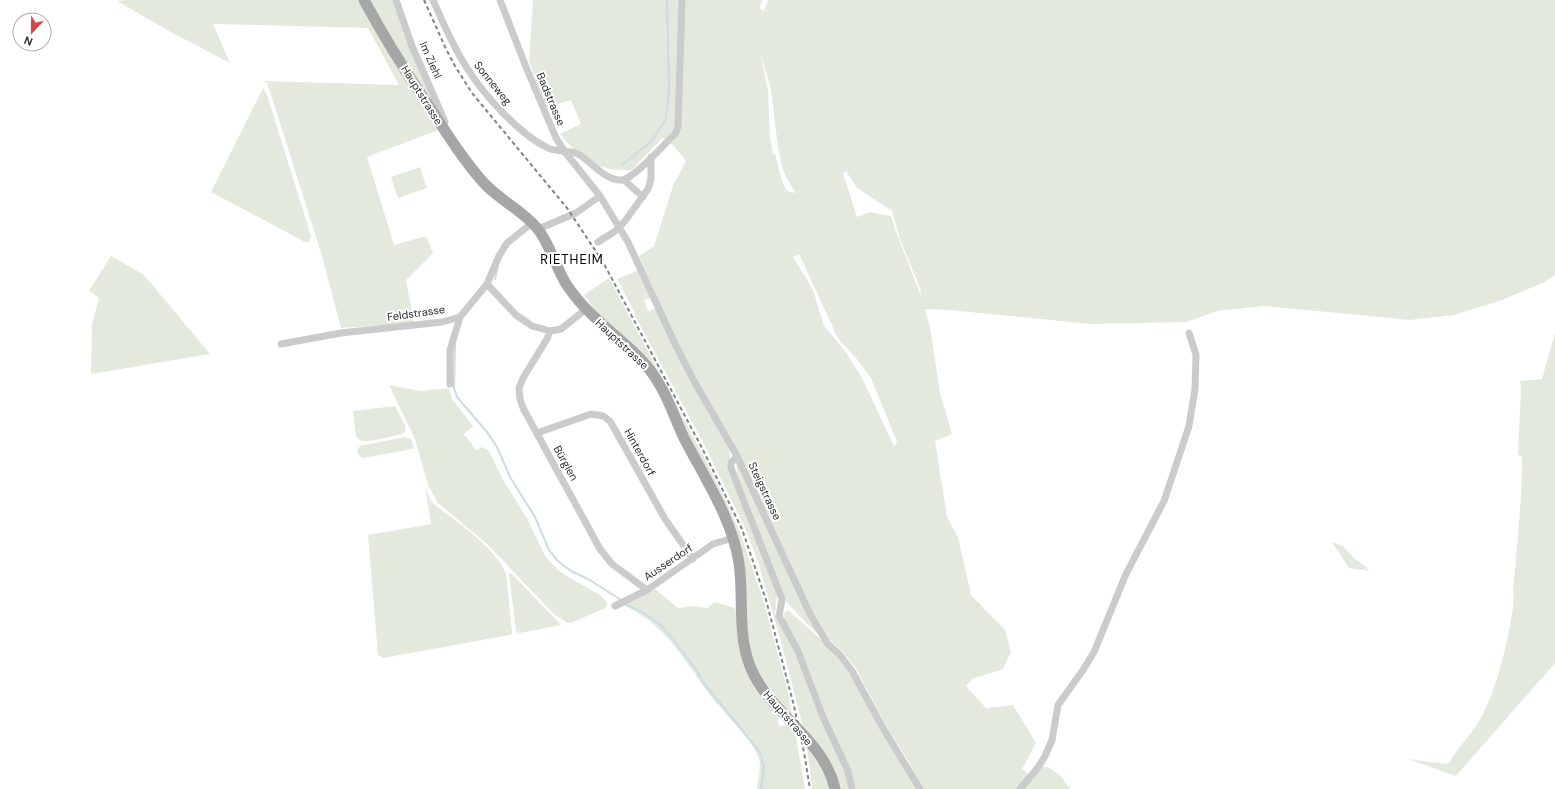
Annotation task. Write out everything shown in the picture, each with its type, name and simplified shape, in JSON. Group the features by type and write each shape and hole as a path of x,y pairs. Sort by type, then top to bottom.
{"main road":[{"name":"Hauptstrasse","path":"364,0 443,128 482,181 495,194 535,226 547,244 565,282 586,309 607,330 644,361 660,384 680,430 709,485 733,538 738,562 744,645 757,682 767,696 812,746 824,762 835,789"}],"street":[{"name":"Im Ziehl","path":"396,0 412,46 446,122 443,128"},
{"name":"Sonneweg","path":"433,0 467,69 507,117 533,140 548,149 579,154 610,177 624,180"},
{"name":"Badstrasse","path":"500,0 528,73 556,138 565,152 600,196"},
{"path":"642,197 624,180 634,174 675,134 678,127 682,0"},
{"path":"598,242 619,227 651,183 651,157"},
{"name":"Feldstrasse","path":"281,344 341,332 442,322 460,317 486,284 507,243 535,226 576,213 600,196"},
{"name":"Steigstrasse","path":"600,196 635,254 676,346 694,381 737,456 810,614 827,642 840,655 852,671 883,728 920,789"},
{"path":"486,284 516,315 532,326 550,331 561,328 586,309"},
{"path":"450,384 450,350 460,317"},
{"name":"Bürglen","path":"550,331 547,339 523,378 519,388 523,408 600,549 612,564 647,590"},
{"path":"1020,789 1042,762 1050,746 1058,705 1094,652 1123,581 1157,516 1175,470 1189,426 1195,389 1196,355 1189,333"},
{"name":"Hinterdorf","path":"537,433 591,414 603,416 610,421 665,519 693,559"},
{"path":"737,456 731,463 731,468 782,599 779,616 798,651 823,717 848,771 852,789"},
{"name":"Ausserdorf","path":"615,606 647,590 713,544 733,538"}],"shaded area":[{"path":"358,0 438,130 367,157 394,245 426,236 433,253 406,280 414,323 341,328 322,256 275,107 267,83 262,81 399,85 368,28 213,24 230,63 169,31 117,1"},
{"path":"369,0 394,0 442,116 426,94"},
{"path":"533,0 763,0 759,8 764,11 768,0 1555,0 1555,275 1545,282 1502,300 1454,315 1410,320 1264,306 1217,311 1186,322 1091,324 925,309 930,327 940,393 952,434 935,441 947,517 958,537 971,595 1005,630 1011,652 1003,669 972,679 966,686 986,708 1013,705 1036,743 1022,769 1029,774 1034,766 1048,767 1060,775 1070,789 923,789 906,757 888,729 855,667 842,651 830,640 817,633 785,600 737,473 735,446 696,379 674,336 639,256 654,246 673,186 686,161 674,146 662,138 632,170 609,169 583,157 567,143 560,134 581,124 571,100 545,108 529,60","holes":["761,55 771,89 778,148 783,170 796,193 787,191 782,181 775,153 773,155 770,137 768,91","846,171 857,188 892,211 900,239 920,288 921,296 891,216 870,212 857,217 843,173","799,254 840,341 856,358 871,378 897,442 894,446 862,378 845,351 824,326 813,290 793,257"]},
{"path":"263,88 267,95 311,236 308,242 305,242 211,192"},
{"path":"420,167 427,188 398,198 391,177"},
{"path":"111,256 144,275 210,354 91,374 92,325 99,298 89,291"},
{"path":"639,270 652,297 644,300 648,311 656,308 729,446 730,461 775,588 777,596 775,614 795,651 845,771 849,789 839,789 804,731 783,649 758,562 745,528 705,446 634,314 635,313 617,279"},
{"path":"609,278 702,453 730,509 741,535 763,599 788,692 793,720 765,684 752,660 746,629 746,571 738,537 657,373 597,313 584,295"},
{"path":"1555,333 1555,663 1456,776 1408,759 1446,764 1449,763 1481,718 1498,676 1509,631 1513,606 1522,473 1522,456 1518,455 1521,389 1520,381 1542,379"},
{"path":"389,385 421,391 449,388 452,399 473,426 464,434 476,450 482,447 489,451 503,480 527,518 545,556 557,569 600,595 606,601 607,604 605,608 571,623 566,622 554,614 487,544 438,503 428,485 415,439"},
{"path":"395,406 406,427 404,433 366,441 361,441 356,437 353,411"},
{"path":"405,437 411,439 413,449 363,458 359,456 357,450 360,446"},
{"path":"425,487 430,499 435,505 485,545 501,565 506,574 512,633 510,635 383,658 378,655 368,535 431,524"},
{"path":"1332,542 1343,546 1369,571 1349,568"},
{"path":"511,573 561,625 520,633 516,632 509,574"},
{"path":"655,589 678,608 692,606 707,608 714,602 735,608 741,646 777,714 779,726 790,725 796,736 805,789 757,789 760,768 759,760 755,749 750,742 713,699 667,637 651,622 624,605"},
{"path":"788,610 838,655 918,789 855,789 801,651 785,621 784,613"},
{"path":"807,747 824,769 831,789 812,789"}],"waterway":[{"path":"622,165 652,141 666,119 669,87 667,0"},
{"path":"495,279 498,266"},
{"path":"455,343 454,388 457,397 487,432 497,447 510,477 535,517 549,550 558,561 571,571 588,579 621,600"},
{"path":"627,605 644,613 662,626 695,668 703,682 760,752 764,768 761,789"}],"railway":[{"path":"424,0 446,49 472,93 567,208 603,262 702,448 742,529 766,600 794,706 810,789"}],"district":[{"name":"RIETHEIM","path":"572,259"}]}
